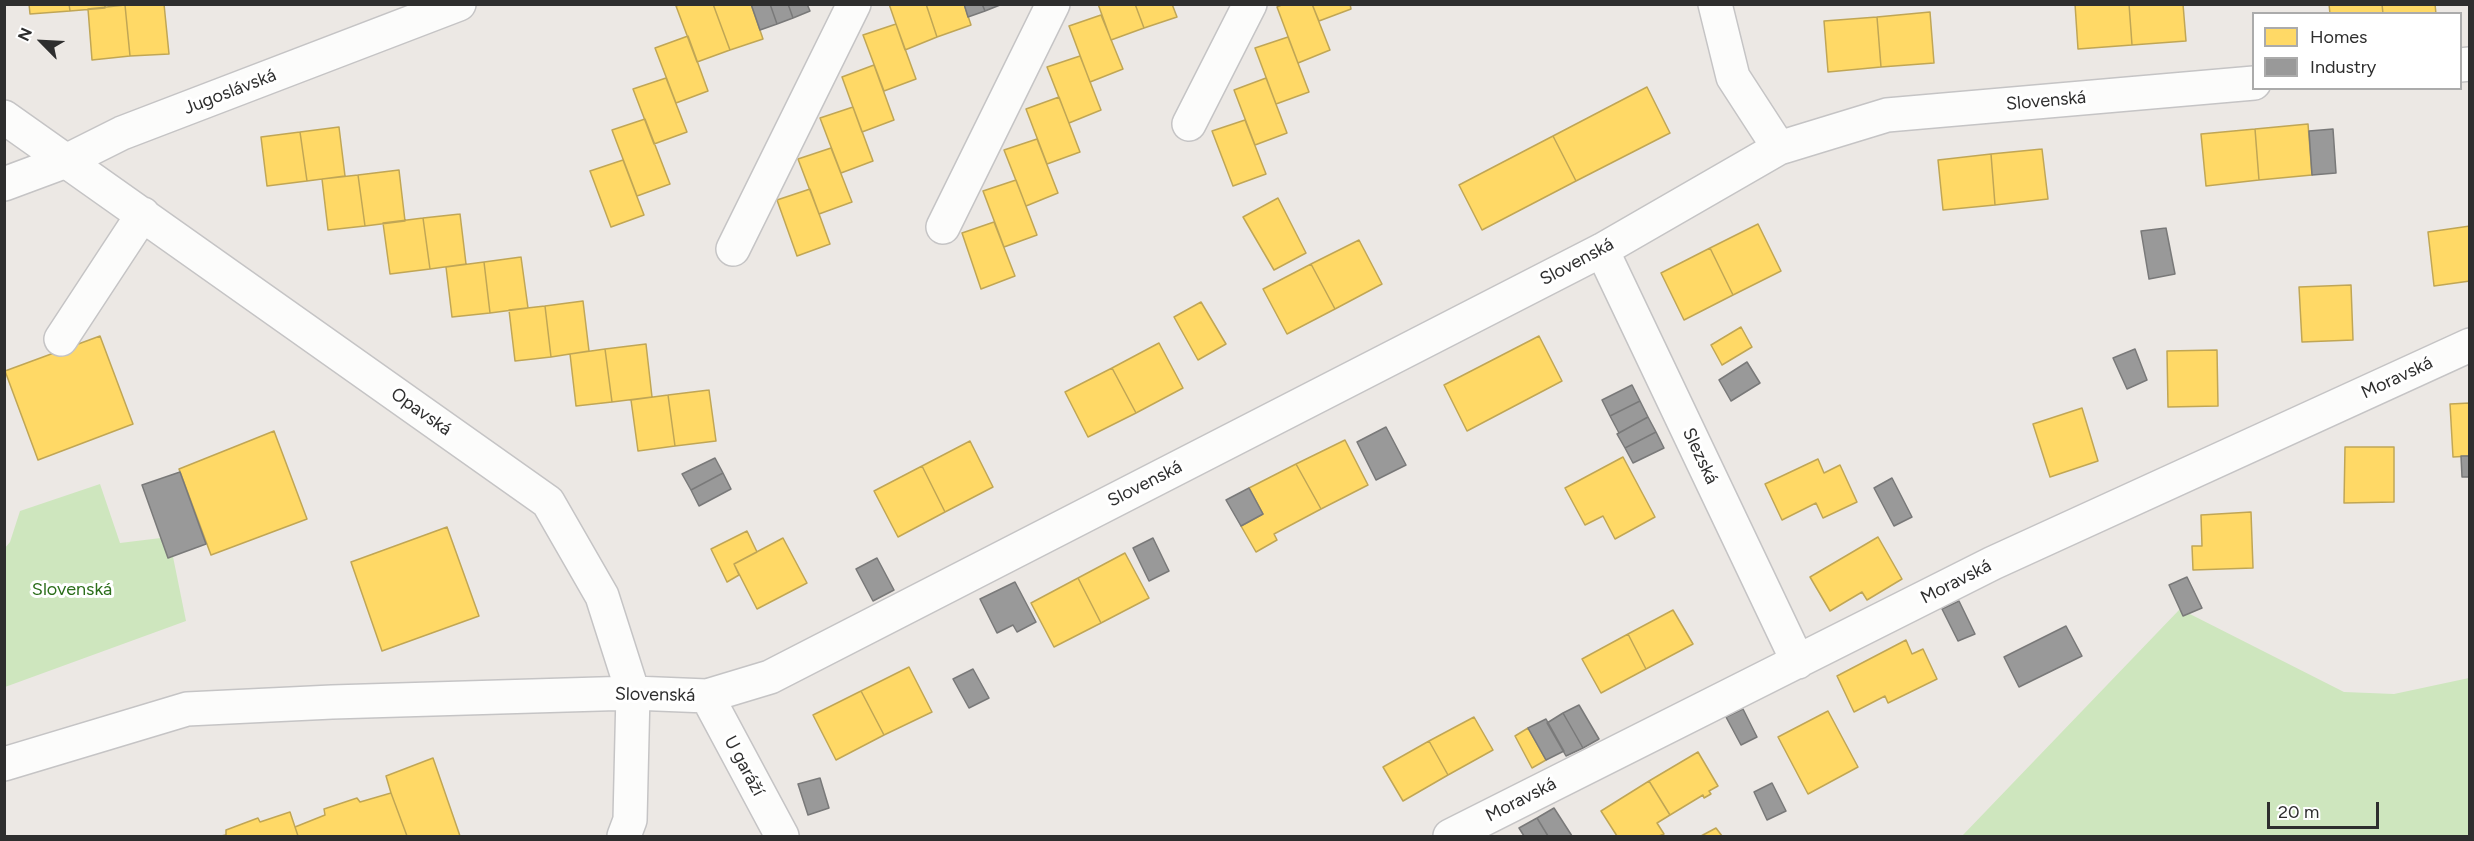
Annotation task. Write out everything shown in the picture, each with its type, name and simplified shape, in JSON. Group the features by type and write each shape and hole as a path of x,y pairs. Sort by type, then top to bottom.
{"street":[{"name":"Jugoslávská","path":"4,184 66,161 122,133 459,4"},
{"path":"733,249 854,4"},
{"path":"943,227 1053,4"},
{"path":"1189,124 1250,4"},
{"path":"1715,4 1733,77 1779,148"},
{"name":"Slovenská","path":"4,764 187,709 633,693 707,696 770,677 1602,250 1779,148 1887,115 2252,83"},
{"name":"Opavská","path":"4,117 548,502 602,596 633,693 630,820 624,837"},
{"path":"62,339 143,214"},
{"name":"Slezská","path":"1602,250 1798,662"},
{"name":"Moravská","path":"1450,837 1993,563 2469,345"},
{"name":"U garáží","path":"707,696 782,837"}],"green space":[{"name":"Slovenská","path":"100,484 120,543 169,537 186,621 5,687 5,548 10,542 20,511"},
{"path":"2180,609 2344,692 2394,694 2469,678 2469,836 1962,836"}],"building: Homes":[{"path":"29,4 69,4 70,11 30,14"},
{"path":"69,4 105,4 105,8 70,11"},
{"path":"164,4 169,54 130,56 125,5"},
{"path":"713,4 730,50 697,62 676,6"},
{"path":"713,4 751,4 763,39 730,50"},
{"path":"889,4 926,4 937,37 905,50"},
{"path":"926,4 964,4 971,25 937,37"},
{"path":"1098,4 1135,4 1144,28 1111,40"},
{"path":"1135,4 1172,4 1177,17 1144,28"},
{"path":"1284,4 1312,4 1330,50 1298,63 1277,7"},
{"path":"1312,4 1350,4 1351,9 1319,21"},
{"path":"2075,4 2129,4 2132,45 2078,49"},
{"path":"2129,4 2183,4 2186,41 2132,45"},
{"path":"2329,4 2382,4 2383,12 2330,12"},
{"path":"2382,4 2435,4 2436,12 2383,12"},
{"path":"125,5 130,56 92,60 88,9"},
{"path":"1930,12 1934,63 1881,67 1877,17"},
{"path":"1101,15 1123,69 1090,82 1069,26"},
{"path":"1877,17 1881,67 1828,72 1824,21"},
{"path":"896,24 916,79 884,91 863,35"},
{"path":"688,36 708,91 676,103 655,48"},
{"path":"1288,37 1309,92 1276,104 1255,48"},
{"path":"1080,56 1101,110 1069,123 1047,67"},
{"path":"874,65 894,120 862,132 842,77"},
{"path":"666,78 687,132 654,144 633,89"},
{"path":"1266,78 1287,133 1255,145 1234,90"},
{"path":"1647,87 1670,133 1576,181 1553,136"},
{"path":"1059,97 1080,152 1047,164 1026,109"},
{"path":"853,107 873,161 841,173 820,118"},
{"path":"645,119 670,184 637,196 612,130"},
{"path":"1245,120 1266,174 1233,186 1212,131"},
{"path":"2308,124 2312,175 2259,180 2255,129"},
{"path":"339,127 345,176 307,181 300,132"},
{"path":"2255,129 2259,180 2206,186 2201,134"},
{"path":"300,132 307,181 267,186 261,137"},
{"path":"1553,136 1576,181 1482,230 1459,185"},
{"path":"1037,139 1058,193 1026,206 1004,150"},
{"path":"831,148 852,202 819,214 798,159"},
{"path":"2042,149 2048,199 1995,205 1991,154"},
{"path":"1991,154 1995,205 1943,210 1938,160"},
{"path":"623,160 644,215 611,227 590,171"},
{"path":"399,170 405,221 365,226 358,175"},
{"path":"358,175 365,226 328,230 322,179"},
{"path":"1016,180 1037,235 1004,247 983,191"},
{"path":"810,189 830,244 797,256 777,200"},
{"path":"1278,198 1306,253 1274,270 1243,217"},
{"path":"460,214 466,264 430,269 423,218"},
{"path":"423,218 430,269 390,274 383,223"},
{"path":"994,222 1015,276 981,289 962,233"},
{"path":"1758,224 1781,271 1733,295 1710,248"},
{"path":"2470,226 2470,281 2434,286 2428,232"},
{"path":"1359,240 1382,284 1335,309 1311,264"},
{"path":"1710,248 1733,295 1684,320 1661,273"},
{"path":"521,257 528,308 490,313 484,262"},
{"path":"484,262 490,313 452,317 446,267"},
{"path":"1311,264 1335,309 1287,334 1263,289"},
{"path":"2351,285 2353,340 2302,342 2299,287"},
{"path":"583,301 589,351 551,357 545,306"},
{"path":"1201,302 1226,344 1198,360 1174,317"},
{"path":"545,306 551,357 515,361 509,310"},
{"path":"1741,327 1752,347 1722,365 1711,345"},
{"path":"100,336 133,424 38,460 5,371"},
{"path":"1539,336 1562,381 1467,431 1444,385"},
{"path":"1159,343 1183,388 1136,413 1112,368"},
{"path":"646,344 652,397 612,402 605,349"},
{"path":"605,349 612,402 576,406 570,354"},
{"path":"2217,350 2218,406 2168,407 2167,351"},
{"path":"1112,368 1136,413 1088,437 1065,392"},
{"path":"709,390 716,441 675,446 668,395"},
{"path":"668,395 675,446 638,451 631,400"},
{"path":"2470,403 2470,456 2453,457 2450,404"},
{"path":"2082,408 2098,461 2050,477 2033,424"},
{"path":"274,431 307,519 211,555 179,469"},
{"path":"1345,440 1368,485 1321,509 1296,464"},
{"path":"970,441 993,487 945,512 922,466"},
{"path":"2345,447 2394,447 2394,502 2344,503"},
{"path":"1623,457 1655,517 1615,539 1603,516 1585,525 1565,488"},
{"path":"1818,459 1824,473 1840,465 1857,502 1823,518 1816,503 1782,520 1765,484"},
{"path":"1296,464 1321,509 1274,534 1277,540 1256,552 1241,526 1263,514 1249,488"},
{"path":"922,466 945,512 898,537 874,491"},
{"path":"2251,512 2253,568 2193,570 2192,546 2202,546 2201,515"},
{"path":"447,527 479,616 382,651 351,562"},
{"path":"747,531 757,552 734,564 739,575 727,582 711,549"},
{"path":"1878,537 1902,579 1867,600 1862,592 1830,611 1810,577"},
{"path":"783,538 807,583 757,609 734,564"},
{"path":"1125,553 1149,598 1101,623 1078,578"},
{"path":"1078,578 1101,623 1054,647 1031,603"},
{"path":"1673,610 1693,644 1646,669 1628,634"},
{"path":"1628,634 1646,669 1601,693 1582,659"},
{"path":"1906,640 1912,654 1923,649 1937,679 1888,703 1885,696 1854,712 1837,676"},
{"path":"909,667 932,712 884,735 861,691"},
{"path":"861,691 884,735 836,760 813,715"},
{"path":"1828,711 1858,767 1808,794 1778,737"},
{"path":"1474,717 1493,750 1448,775 1429,741"},
{"path":"1528,728 1546,760 1532,768 1515,736"},
{"path":"1429,741 1448,775 1403,801 1383,767"},
{"path":"1698,752 1718,786 1709,791 1711,794 1704,798 1703,795 1670,815 1649,781"},
{"path":"433,758 460,836 407,836 391,793 386,776"},
{"path":"1649,781 1670,815 1657,823 1664,834 1617,836 1601,811"},
{"path":"391,793 407,836 298,836 295,827 325,815 324,809 357,798 360,802"},
{"path":"290,812 298,836 221,836 226,835 226,830 258,818 260,822"},
{"path":"1716,828 1722,836 1701,836"}],"building: Industry":[{"path":"751,4 770,4 777,24 760,30"},
{"path":"770,4 788,4 793,18 777,24"},
{"path":"788,4 807,4 810,11 793,18"},
{"path":"964,4 982,4 985,11 968,17"},
{"path":"982,4 1000,4 1000,5 985,11"},
{"path":"2333,129 2336,173 2312,175 2309,131"},
{"path":"2166,228 2175,274 2149,279 2141,231"},
{"path":"2135,349 2147,380 2127,389 2113,358"},
{"path":"1747,362 1760,383 1731,401 1719,380"},
{"path":"1632,385 1640,401 1610,416 1602,400"},
{"path":"1640,401 1648,417 1619,433 1610,416"},
{"path":"1648,417 1656,432 1625,448 1617,434"},
{"path":"1386,427 1406,465 1376,480 1357,442"},
{"path":"1656,432 1664,448 1633,463 1625,448"},
{"path":"2461,456 2470,456 2470,477 2462,477"},
{"path":"715,458 723,473 691,490 682,474"},
{"path":"180,472 206,544 168,558 142,485"},
{"path":"723,473 731,489 699,506 691,490"},
{"path":"1892,478 1912,517 1894,526 1874,488"},
{"path":"1249,488 1263,514 1241,526 1226,500"},
{"path":"1153,538 1169,571 1149,581 1133,548"},
{"path":"877,558 894,590 873,601 856,569"},
{"path":"2187,577 2202,608 2183,616 2169,585"},
{"path":"1015,582 1036,622 1017,632 1013,625 997,633 980,599"},
{"path":"1959,601 1975,634 1958,641 1942,609"},
{"path":"2066,626 2082,656 2019,687 2004,657"},
{"path":"973,669 989,698 969,708 953,679"},
{"path":"1579,705 1599,739 1583,748 1563,713"},
{"path":"1743,709 1757,737 1741,745 1726,717"},
{"path":"1563,713 1583,748 1566,756 1547,723"},
{"path":"1546,719 1564,751 1546,760 1528,728"},
{"path":"820,778 829,808 808,815 798,784"},
{"path":"1772,783 1786,811 1767,820 1754,792"},
{"path":"1554,808 1572,836 1548,836 1537,818"},
{"path":"1537,818 1548,836 1524,836 1519,828"}]}
